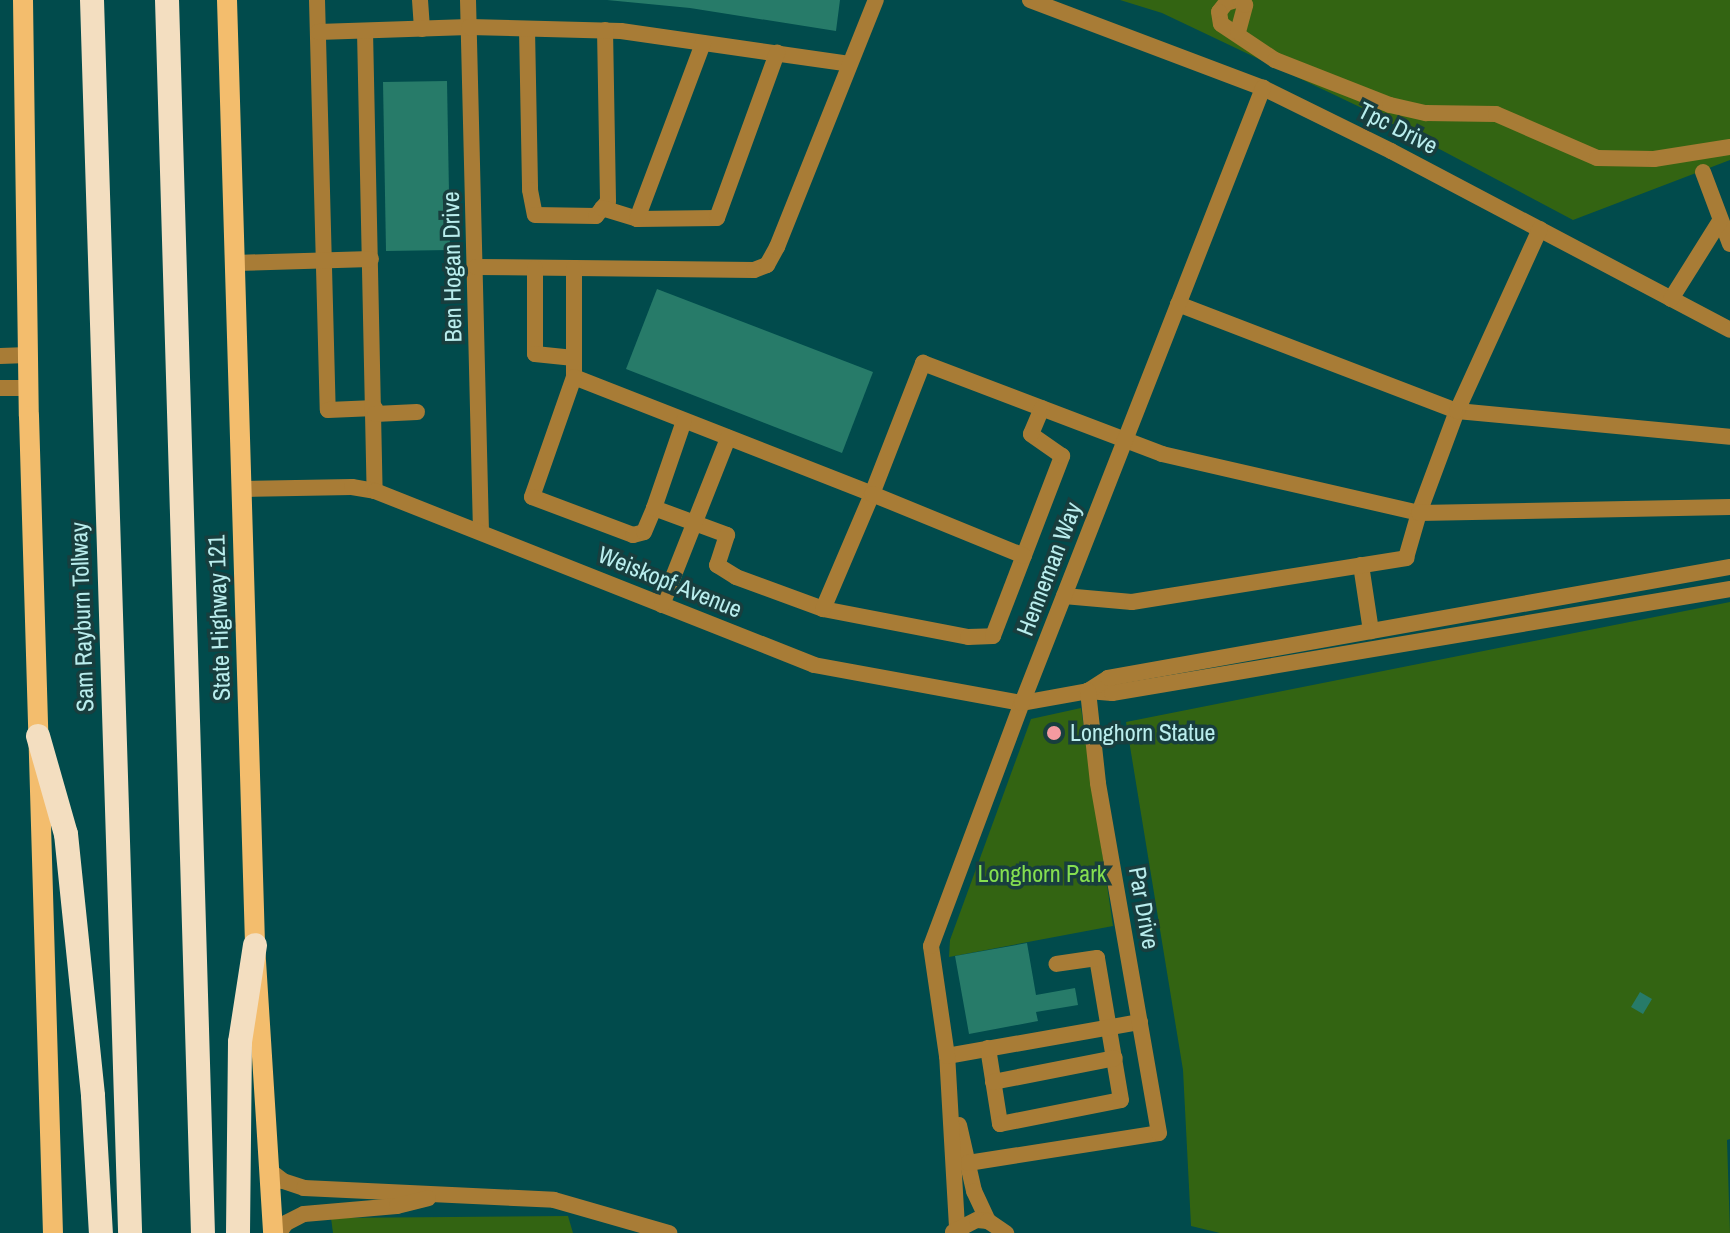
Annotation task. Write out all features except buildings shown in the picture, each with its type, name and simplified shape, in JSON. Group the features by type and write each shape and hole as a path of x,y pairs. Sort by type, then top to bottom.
{"highway":[{"name":"Sam Rayburn Tollway","path":"92,0 130,1233"},
{"path":"167,0 203,1233"},
{"path":"38,736 66,834 93,1096 101,1233"},
{"path":"238,1233 240,1042 255,945"}],"main road":[{"path":"23,0 28,388 53,1233"},
{"name":"State Highway 121","path":"227,0 255,945 276,1233"}],"street":[{"path":"317,0 328,410 417,412"},
{"path":"420,0 422,29"},
{"name":"Ben Hogan Drive","path":"468,0 481,532"},
{"path":"476,267 754,270 767,265 777,247 876,0"},
{"name":"Tpc Drive","path":"1030,0 1263,88 1730,330"},
{"path":"1238,32 1245,5 1238,0 1226,3 1219,12 1221,24 1238,32 1275,60 1390,105 1426,113 1496,114 1597,158 1654,159 1730,147"},
{"path":"318,32 469,27 605,30 850,64"},
{"path":"527,29 530,190 535,215 596,216 608,201 605,30"},
{"path":"365,31 375,491"},
{"path":"637,219 703,43"},
{"path":"602,208 637,219 717,218 777,53"},
{"name":"Henneman Way","path":"954,1230 949,1076 931,946 1022,703 1263,88"},
{"path":"1703,172 1730,244"},
{"path":"1671,299 1720,221"},
{"path":"1064,596 1132,602 1406,558 1419,513 1457,411 1540,229"},
{"path":"235,263 371,259"},
{"path":"535,268 535,354 574,358"},
{"path":"574,268 574,377 532,497 633,535 644,532 684,421"},
{"path":"1178,304 1457,411 1730,437"},
{"path":"0,356 28,355"},
{"path":"823,609 923,363 1162,454 1419,513 1730,507"},
{"path":"574,377 1024,556"},
{"path":"0,388 28,388"},
{"path":"654,508 727,535 717,565 736,577 823,609 968,637 993,636 1062,456 1031,434 1042,408"},
{"path":"662,605 728,438"},
{"name":"Weiskopf Avenue","path":"241,489 352,487 375,491 814,665 1022,703 1088,691"},
{"path":"1361,565 1371,631"},
{"path":"1088,691 1108,678 1730,567"},
{"path":"1088,691 1112,693 1730,589"},
{"name":"Par Drive","path":"968,1163 1159,1133 1098,783 1088,691"},
{"path":"988,1048 1000,1124 1121,1100 1097,958 1056,964"},
{"path":"947,1056 1140,1022"},
{"path":"993,1082 1115,1058"},
{"name":"Henneman Way","path":"949,1076 974,1191 988,1221"},
{"path":"269,1170 296,1187 397,1189 438,1196 499,1195 554,1200 669,1233"},
{"path":"276,1233 286,1223 304,1214 397,1206 438,1196"},
{"path":"954,1230 967,1222 988,1221 1006,1233"}],"green space":[{"path":"1120,0 1730,0 1730,160 1573,220 1364,109 1162,13"},
{"path":"1730,602 1730,1139 1727,1140 1730,1233 1220,1233 1191,1226 1183,1070 1126,722"},
{"name":"Longhorn Park","path":"1081,708 1113,926 949,957 950,940 1031,719"},
{"path":"568,1216 573,1233 333,1233 331,1218"}],"place":[{"name":"Longhorn Statue","path":"1054,733"}]}
